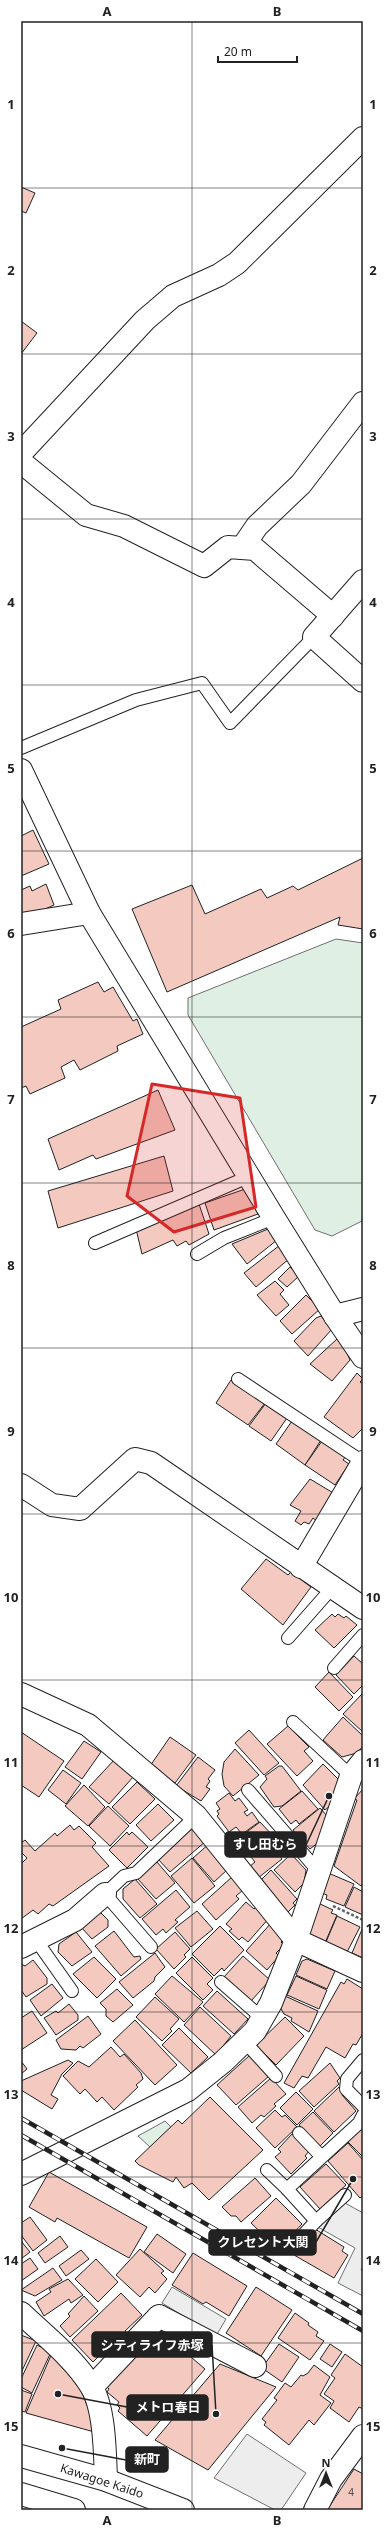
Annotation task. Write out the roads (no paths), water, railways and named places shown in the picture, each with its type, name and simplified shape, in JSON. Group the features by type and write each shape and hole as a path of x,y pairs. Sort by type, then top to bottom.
{"main road":[{"path":"21,453 145,320 173,296 219,275 237,263 363,138"},
{"path":"242,548 257,526 302,484 363,403"},
{"path":"21,462 86,516 124,526 204,566 228,547 255,549 333,616"},
{"path":"363,581 314,637 363,681"},
{"path":"21,770 89,913 248,1177 335,1316 363,1357"},
{"path":"21,924 89,913"},
{"path":"335,1316 363,1309"},
{"path":"21,1485 52,1505 80,1509 135,1459 151,1463 363,1608"},
{"path":"301,1566 363,1462"},
{"path":"21,1694 88,1725 196,1816 296,1940 363,1971"},
{"path":"21,2174 188,2090 255,2031 271,2004 296,1940 357,1768"},
{"path":"29,1944 75,1920 106,1894"},
{"path":"21,2313 69,2358 92,2387 104,2428 106,2480"},
{"path":"92,2387 159,2316 255,2366"},
{"path":"315,2510 331,2479 359,2449"},
{"name":"Kawagoe Kaido","path":"21,2456 106,2480 183,2510"},
{"path":"21,2494 74,2510"}],"lane":[{"path":"21,748 136,700 202,683 230,722 314,637"},
{"path":"96,1243 248,1177"},
{"path":"197,1254 224,1238 274,1218"},
{"path":"238,1379 363,1462"},
{"path":"288,1638 332,1588"},
{"path":"334,1668 363,1635"},
{"path":"293,1722 357,1768"},
{"path":"248,1790 319,1872"},
{"path":"151,1947 106,1894 124,1876 136,1873 196,1816"},
{"path":"29,1944 72,1991"},
{"path":"221,1982 262,2018"},
{"path":"244,2041 276,2076"},
{"path":"363,2060 347,2079 346,2089 363,2106"},
{"path":"287,2189 321,2156 359,2123 363,2115"},
{"path":"299,2133 321,2156"},
{"path":"267,2170 287,2189 316,2221"},
{"path":"291,2248 316,2221 345,2195"}],"railway":[{"path":"21,2118 363,2314"},
{"path":"21,2135 363,2331"}],"place":[{"name":"すし田むら","path":"329,1796"},
{"name":"クレセント大関","path":"353,2179"},
{"name":"メトロ春日","path":"58,2394"},
{"name":"シティライフ赤塚","path":"216,2414"},
{"name":"新町","path":"62,2448"}]}
